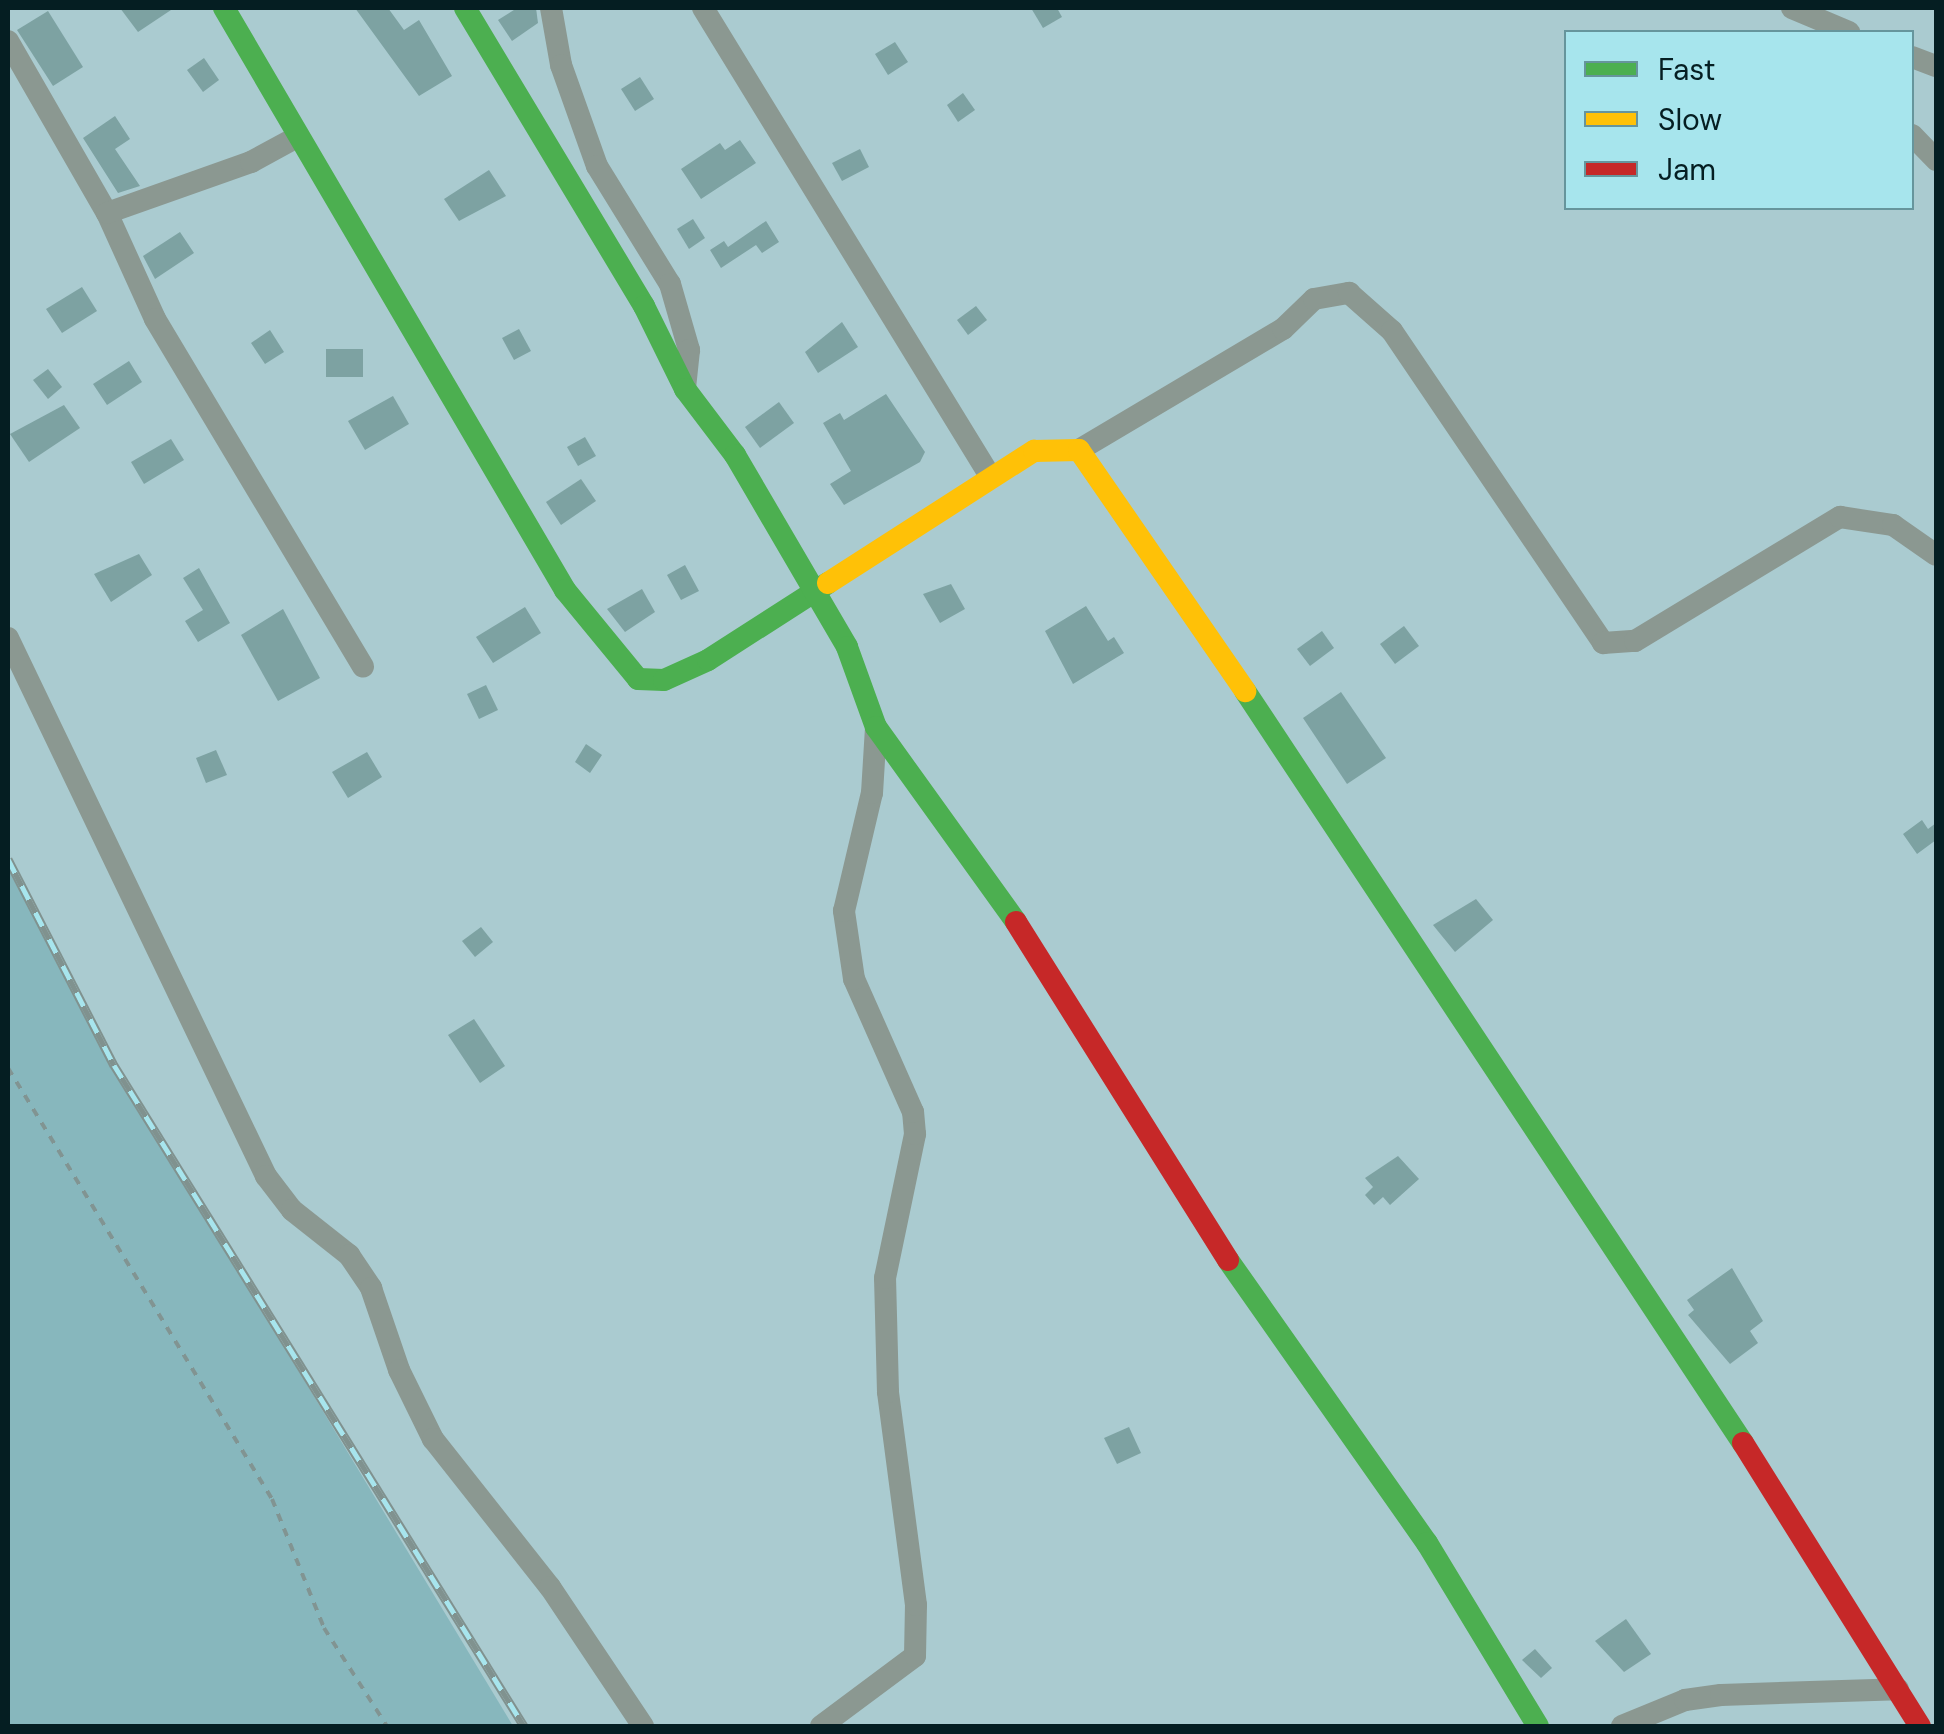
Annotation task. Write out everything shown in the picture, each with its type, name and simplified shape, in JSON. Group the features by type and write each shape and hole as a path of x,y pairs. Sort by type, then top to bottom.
{"street":[{"path":"224,8 296,138 374,255 566,590 638,679 664,680 708,660 990,476 1034,451 1078,450 1283,329 1314,300 1349,293 1392,331 1603,642 1635,641 1840,517 1893,524 1936,555"},
{"path":"464,8 644,306 685,388 735,455 847,647 876,726 1000,898 1232,1267 1427,1544 1538,1726"},
{"path":"551,8 561,65 597,166 670,284 689,350 685,388"},
{"path":"703,8 990,476"},
{"path":"1792,8 1828,28"},
{"path":"8,41 107,214 155,320 364,666"},
{"path":"1914,137 1936,160"},
{"path":"107,214 250,162 296,138"},
{"path":"1078,450 1192,610 1384,910 1801,1530 1920,1726"},
{"path":"8,638 266,1176 292,1210 349,1254 371,1288 399,1370 433,1439 550,1587 642,1726"},
{"path":"821,1726 915,1656 916,1605 888,1392 886,1278 915,1134 913,1112 854,979 844,911 872,793 876,726"},
{"path":"1622,1726 1685,1700 1898,1689"}],"path":[{"path":"8,1068 272,1499 324,1628 387,1726"}],"shaded area":[{"path":"8,859 114,1065 513,1726 8,1726"}],"building":[{"path":"120,8 174,8 138,32"},
{"path":"355,8 388,8 404,30 419,20 452,76 419,96"},
{"path":"517,8 536,8 538,23 512,41 498,20"},
{"path":"1031,8 1057,8 1062,17 1043,28"},
{"path":"48,11 83,67 53,86 17,30"},
{"path":"895,42 908,62 888,75 875,54"},
{"path":"204,58 219,80 203,92 187,70"},
{"path":"640,77 654,99 635,111 621,89"},
{"path":"963,93 975,110 958,122 947,105"},
{"path":"115,116 130,139 115,149 140,186 118,193 83,138"},
{"path":"740,140 756,163 701,199 681,169 720,143 725,150"},
{"path":"860,149 869,167 842,181 832,163"},
{"path":"489,170 506,196 459,221 444,199"},
{"path":"693,219 705,238 689,249 677,229"},
{"path":"766,221 779,242 762,253 756,245 721,268 710,250 724,241 728,247"},
{"path":"180,232 194,253 155,279 143,256"},
{"path":"82,287 97,311 62,333 46,309"},
{"path":"976,306 987,320 968,335 957,320"},
{"path":"842,322 858,347 818,373 805,352"},
{"path":"519,329 531,351 514,360 502,338"},
{"path":"270,330 284,352 265,364 251,343"},
{"path":"326,349 363,349 363,377 326,377"},
{"path":"129,361 142,382 107,405 93,384"},
{"path":"48,369 62,387 48,399 33,380"},
{"path":"886,394 925,452 920,462 844,505 830,484 851,471 823,423 840,413 844,420"},
{"path":"393,396 409,424 365,450 348,421"},
{"path":"779,402 794,423 760,448 745,427"},
{"path":"64,405 80,428 29,462 10,434"},
{"path":"585,437 596,456 578,466 567,447"},
{"path":"171,439 184,460 144,484 131,462"},
{"path":"581,479 596,501 561,525 546,502"},
{"path":"139,554 152,575 111,602 94,574"},
{"path":"685,565 699,591 681,600 667,575"},
{"path":"199,568 230,623 198,642 185,621 203,610 183,578"},
{"path":"951,584 965,609 940,623 923,594"},
{"path":"642,589 655,612 625,632 607,609"},
{"path":"1086,606 1108,641 1114,637 1124,653 1073,684 1045,631"},
{"path":"525,607 541,633 493,663 476,637"},
{"path":"283,609 320,678 278,701 241,635"},
{"path":"1404,626 1419,646 1395,664 1380,644"},
{"path":"1322,631 1334,648 1310,666 1297,649"},
{"path":"486,685 498,710 479,719 467,694"},
{"path":"1341,692 1386,758 1347,784 1303,718"},
{"path":"586,744 602,755 590,773 575,762"},
{"path":"216,750 227,775 206,783 196,758"},
{"path":"367,752 382,777 348,798 332,772"},
{"path":"1922,820 1928,829 1936,823 1936,840 1917,854 1903,834"},
{"path":"1476,899 1493,920 1455,952 1433,925"},
{"path":"481,927 493,942 475,957 462,941"},
{"path":"474,1019 505,1066 480,1083 448,1035"},
{"path":"1398,1156 1419,1179 1390,1205 1383,1197 1374,1205 1365,1195 1373,1187 1365,1178"},
{"path":"1732,1268 1763,1321 1750,1331 1758,1343 1730,1364 1688,1315 1694,1310 1687,1300"},
{"path":"1129,1427 1141,1453 1117,1464 1104,1438"},
{"path":"1626,1619 1651,1654 1624,1672 1595,1641"},
{"path":"1535,1649 1552,1668 1541,1678 1522,1660"}],"railway":[{"path":"8,859 114,1065 524,1726"}],"traffic: fast":[{"path":"224,8 565,590 638,679 664,680 708,660 828,583"},
{"path":"465,8 644,306 685,389 735,455 847,647 876,727 1016,922"},
{"path":"1245,691 1743,1443"},
{"path":"1228,1260 1427,1543 1538,1726"}],"traffic: slow":[{"path":"828,583 1034,451 1079,450 1245,691"}],"traffic: jam":[{"path":"1016,922 1228,1260"},
{"path":"1743,1443 1920,1726"}]}
